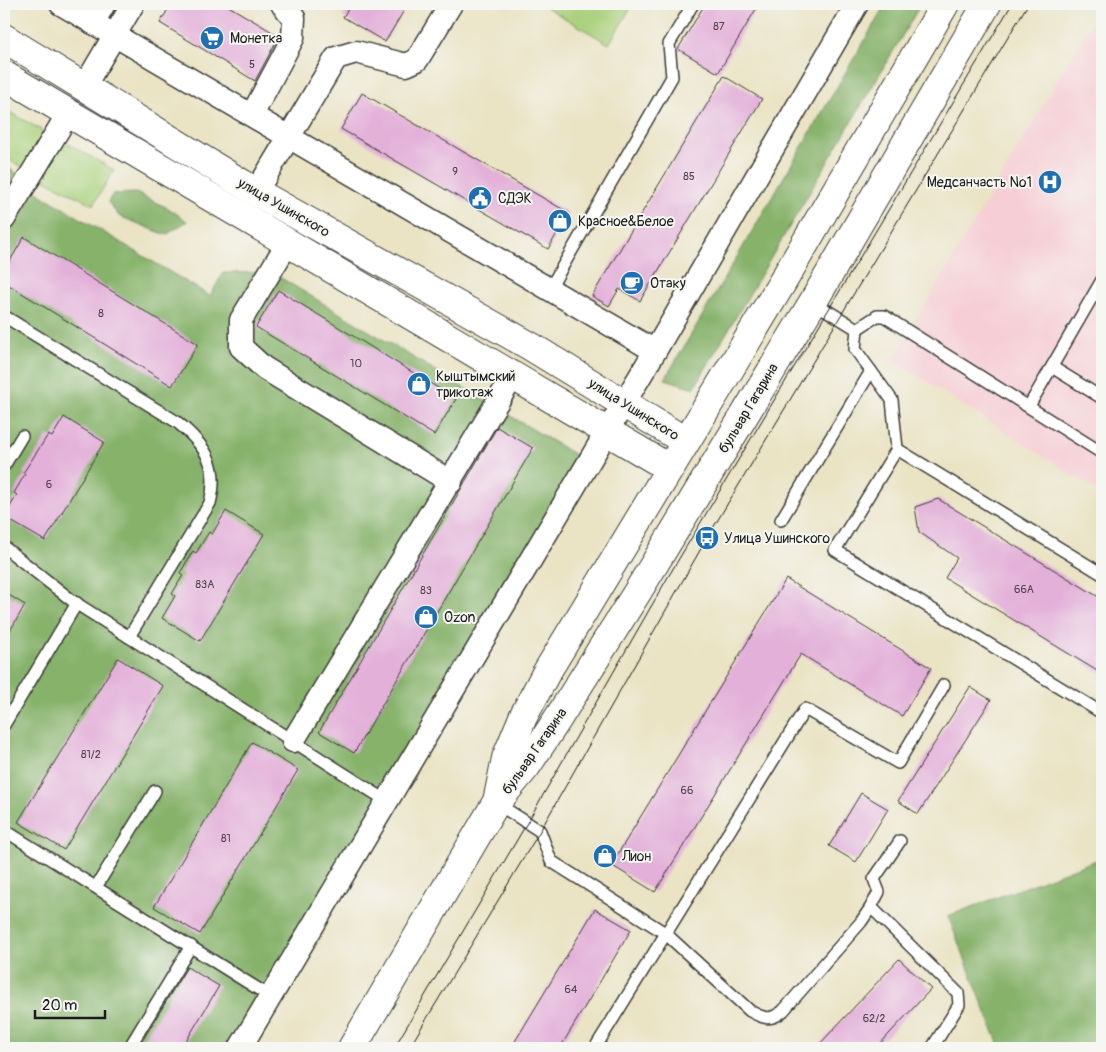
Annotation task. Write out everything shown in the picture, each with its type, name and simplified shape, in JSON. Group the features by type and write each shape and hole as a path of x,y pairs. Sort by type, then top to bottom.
{"main road":[{"name":"бульвар Гагарина","path":"496,803 506,758 523,717 545,675 782,283 945,4"},
{"name":"бульвар Гагарина","path":"352,1048 496,803 526,767 555,723 813,302 987,4"},
{"name":"улица Ушинского","path":"4,38 256,192 530,346 623,402 685,441 707,475"},
{"path":"4,75 287,244 669,468 707,475"},
{"path":"68,114 84,87"},
{"path":"242,217 256,192"},
{"path":"782,283 813,302"}],"street":[{"path":"62,4 99,13 115,36 252,114 654,351"},
{"path":"84,87 133,4"},
{"path":"252,114 293,38 294,18 282,4"},
{"path":"256,192 336,58 356,52 406,66 417,60 450,4"},
{"path":"240,1048 654,351 857,4"},
{"path":"4,219 68,114"},
{"path":"287,244 241,320 241,347 264,368 451,482"},
{"path":"294,742 513,376"}],"lane":[{"path":"549,290 672,77 669,44 693,4"},
{"path":"1029,406 1102,280"},
{"path":"813,302 857,329"},
{"path":"4,316 177,422 196,438 210,460 215,485 210,503 129,637"},
{"path":"857,329 877,316 884,316 1102,453"},
{"path":"857,329 856,349 892,400 896,449 835,550 1102,713"},
{"path":"1052,367 1102,398"},
{"path":"781,520 871,371"},
{"path":"4,466 22,436"},
{"path":"896,449 1102,574"},
{"path":"4,547 77,603 387,801"},
{"path":"4,724 77,603"},
{"path":"595,1048 805,709 898,763 944,685"},
{"path":"96,887 155,791"},
{"path":"496,803 540,831 551,861 665,933 750,1011 764,1019 774,1018 784,1011 861,922 879,892 874,879 900,841"},
{"path":"4,830 270,997"},
{"path":"871,907 958,993 959,1005 932,1048"},
{"path":"129,1048 191,946"}],"shaded area":[{"name":"Медсанчасть №1","path":"1102,5 1102,494 893,360"}],"green space":[{"path":"541,4 633,4 609,44"},
{"path":"886,4 921,4 694,388 665,379"},
{"path":"4,109 45,132 24,168 4,157"},
{"path":"67,143 114,170 93,205 41,178 57,152"},
{"path":"4,166 27,179 35,191 210,296 223,273 271,272 587,462 240,1048 4,1048"},
{"path":"136,193 168,208 187,221 166,235 119,216 108,202 113,194"},
{"path":"1102,858 1102,1048 1000,1048 948,916"}],"building":[{"path":"171,4 225,4 279,36 255,81 160,23"},
{"path":"351,4 408,4 385,42 343,17"},
{"path":"705,4 759,4 718,73 678,49"},
{"path":"724,76 762,99 640,301 619,289 609,306 592,296"},
{"path":"362,93 569,213 548,249 341,129"},
{"path":"24,237 198,344 172,386 4,282 4,271"},
{"path":"278,290 456,399 434,435 256,327"},
{"path":"64,417 104,442 45,541 4,517 17,495 14,493 25,474 23,473 48,435 52,437"},
{"path":"497,427 533,448 354,753 319,732"},
{"path":"938,499 1102,599 1102,674 945,578 957,558 919,532 915,507"},
{"path":"226,511 264,534 200,641 162,618 175,596 172,594 183,575 180,573 193,551 196,553 209,532 212,534"},
{"path":"786,579 931,668 902,716 801,654 655,892 611,865"},
{"path":"4,592 25,605 4,641"},
{"path":"118,658 163,686 64,850 18,822"},
{"path":"970,687 991,700 918,814 898,801"},
{"path":"252,742 298,770 200,934 154,907"},
{"path":"861,793 888,809 856,862 829,846"},
{"path":"595,909 631,930 560,1048 511,1048"},
{"path":"899,959 931,989 876,1048 816,1048"},
{"path":"187,967 219,986 182,1048 138,1048"}],"tram line":[{"path":"394,1048 527,823 668,577 1012,4"},
{"path":"409,1048 540,831 707,538 1028,4"}],"place":[{"name":"Монетка","path":"212,38"},
{"name":"Медсанчасть №1","path":"1050,182"},
{"name":"СДЭК","path":"480,198"},
{"name":"Красное&Белое","path":"560,221"},
{"name":"Отаку","path":"632,283"},
{"name":"Кыштымский трикотаж","path":"419,384"},
{"name":"Улица Ушинского","path":"707,538"},
{"name":"Ozon","path":"426,617"},
{"name":"Лион","path":"605,856"}]}
